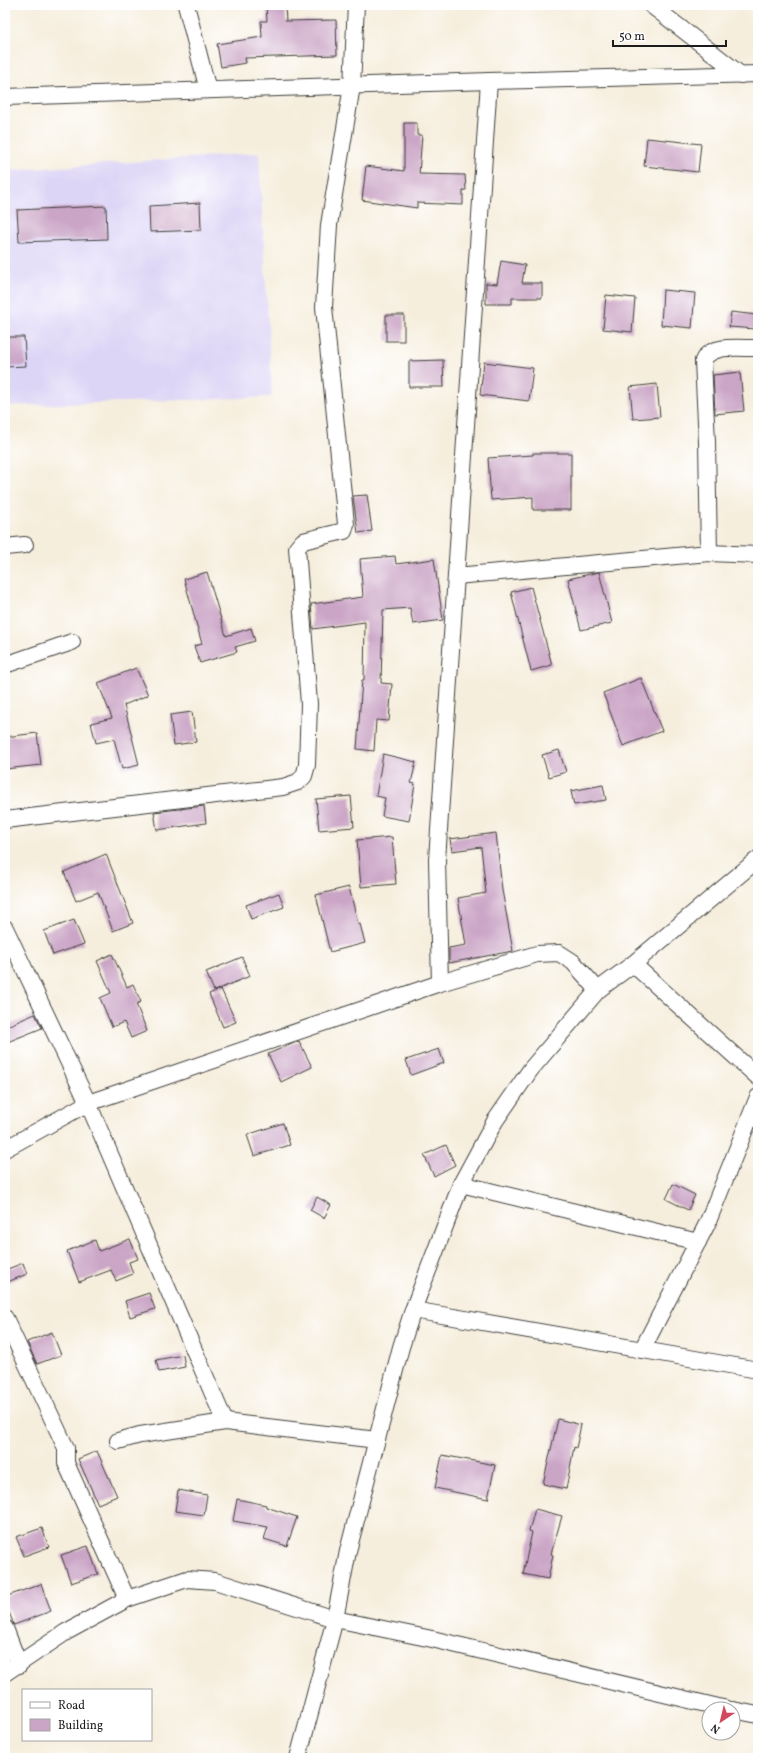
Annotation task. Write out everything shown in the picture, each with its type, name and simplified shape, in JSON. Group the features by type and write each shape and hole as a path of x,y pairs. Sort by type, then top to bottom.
{"street":[{"path":"186,5 208,90"},
{"path":"5,820 282,787 298,782 304,776 307,765 308,704 297,548 303,541 344,531 346,524 324,307 329,225 352,86 356,5"},
{"path":"651,5 741,75"},
{"path":"5,97 489,81 758,74"},
{"path":"440,983 437,860 489,81"},
{"path":"709,553 707,442 703,361 706,355 711,351 720,349 758,348"},
{"path":"5,547 25,545"},
{"path":"456,576 709,553 758,555"},
{"path":"5,666 72,642"},
{"path":"298,1758 335,1618 348,1551 401,1347 413,1310 461,1184 495,1121 531,1069 598,990 633,964 758,859"},
{"path":"5,928 88,1103 225,1422"},
{"path":"5,1149 88,1103 440,983 537,954 559,953 572,962 598,990"},
{"path":"633,964 758,1077"},
{"path":"642,1350 707,1224 758,1097"},
{"path":"461,1184 698,1242"},
{"path":"413,1310 758,1370"},
{"path":"5,1318 66,1448 66,1464 126,1599"},
{"path":"118,1441 140,1435 225,1422 377,1440"},
{"path":"5,1673 66,1632 126,1599 187,1579 215,1581 335,1618 432,1639 701,1703"},
{"path":"5,1628 19,1665"},
{"path":"741,1712 758,1715"}],"shaded area":[{"path":"259,153 272,397 5,406 5,171"}],"building":[{"path":"266,5 285,5 286,21 336,20 337,55 245,58 246,63 221,67 217,44 262,37 261,21 267,21"},
{"path":"404,123 417,123 417,135 422,135 419,174 465,175 466,190 463,190 463,205 417,203 417,208 362,200 366,166 404,171"},
{"path":"647,138 701,144 698,172 644,166"},
{"path":"200,203 201,230 150,232 149,206"},
{"path":"106,206 107,239 19,242 17,210"},
{"path":"501,261 525,265 522,283 542,283 542,298 512,298 512,304 486,304 486,283 497,284"},
{"path":"663,290 695,293 692,328 661,325"},
{"path":"606,295 635,298 632,332 603,329"},
{"path":"731,312 757,315 756,329 729,327"},
{"path":"386,315 404,315 404,341 386,341"},
{"path":"5,337 24,337 26,366 6,367"},
{"path":"443,360 444,387 409,387 409,361"},
{"path":"484,362 533,368 529,401 480,395"},
{"path":"740,372 744,411 715,414 713,375"},
{"path":"657,384 660,417 633,419 630,387"},
{"path":"533,453 571,453 571,510 533,510 533,497 491,500 488,458 533,455"},
{"path":"367,495 372,531 358,533 353,496"},
{"path":"395,556 396,564 434,559 443,620 413,624 410,608 383,610 381,683 392,684 389,721 376,720 374,751 357,749 362,680 364,680 365,622 313,629 311,604 363,597 360,559"},
{"path":"207,572 226,636 251,628 255,641 235,647 237,652 200,663 194,646 202,644 184,579"},
{"path":"599,572 612,623 581,630 568,579"},
{"path":"531,587 552,665 531,671 511,592"},
{"path":"136,668 148,695 124,705 139,765 122,769 114,739 96,743 91,723 112,718 98,683"},
{"path":"641,678 662,731 623,746 603,693"},
{"path":"192,712 196,742 174,745 170,715"},
{"path":"37,733 41,765 5,769 5,737"},
{"path":"559,750 566,772 549,777 542,755"},
{"path":"383,754 416,762 411,783 415,784 409,821 382,816 385,798 376,796"},
{"path":"603,785 606,800 574,805 571,791"},
{"path":"351,796 354,827 319,830 316,799"},
{"path":"204,806 206,823 157,830 154,812"},
{"path":"496,833 502,890 513,951 449,963 449,948 466,945 458,898 486,893 481,847 452,851 450,839"},
{"path":"392,837 396,884 361,887 357,840"},
{"path":"106,854 133,923 113,931 98,892 76,901 64,872"},
{"path":"349,887 358,924 360,924 365,943 330,952 316,895"},
{"path":"279,893 284,907 251,919 246,905"},
{"path":"74,920 84,944 53,955 44,931"},
{"path":"112,954 127,987 133,984 141,1002 136,1004 147,1031 131,1038 124,1022 112,1027 100,998 111,993 97,961"},
{"path":"242,957 250,976 214,991 206,972"},
{"path":"221,989 236,1022 223,1027 209,994"},
{"path":"35,1014 42,1028 5,1043 5,1027"},
{"path":"299,1041 312,1067 281,1082 268,1054"},
{"path":"439,1049 444,1063 411,1075 406,1060"},
{"path":"283,1123 290,1145 254,1156 247,1135"},
{"path":"446,1145 455,1165 434,1176 424,1155"},
{"path":"673,1184 695,1195 688,1210 666,1199"},
{"path":"317,1197 331,1205 324,1218 310,1210"},
{"path":"130,1239 138,1259 129,1262 133,1274 116,1281 111,1270 79,1282 67,1251 95,1240 99,1251"},
{"path":"23,1263 27,1274 5,1283 5,1270"},
{"path":"149,1293 155,1309 130,1317 125,1301"},
{"path":"52,1332 61,1355 37,1364 27,1342"},
{"path":"183,1355 185,1367 159,1372 156,1360"},
{"path":"558,1419 581,1425 576,1448 574,1447 566,1489 543,1484"},
{"path":"97,1451 117,1496 98,1504 78,1459"},
{"path":"442,1455 495,1465 488,1499 435,1488"},
{"path":"178,1490 207,1495 204,1515 175,1511"},
{"path":"237,1499 266,1505 266,1507 297,1517 287,1546 264,1539 268,1527 233,1521"},
{"path":"535,1509 562,1516 551,1554 553,1555 548,1579 523,1574 532,1532 529,1531"},
{"path":"42,1528 49,1547 24,1556 16,1537"},
{"path":"88,1546 98,1574 71,1583 61,1555"},
{"path":"41,1584 51,1611 14,1625 5,1602 5,1597"}]}
